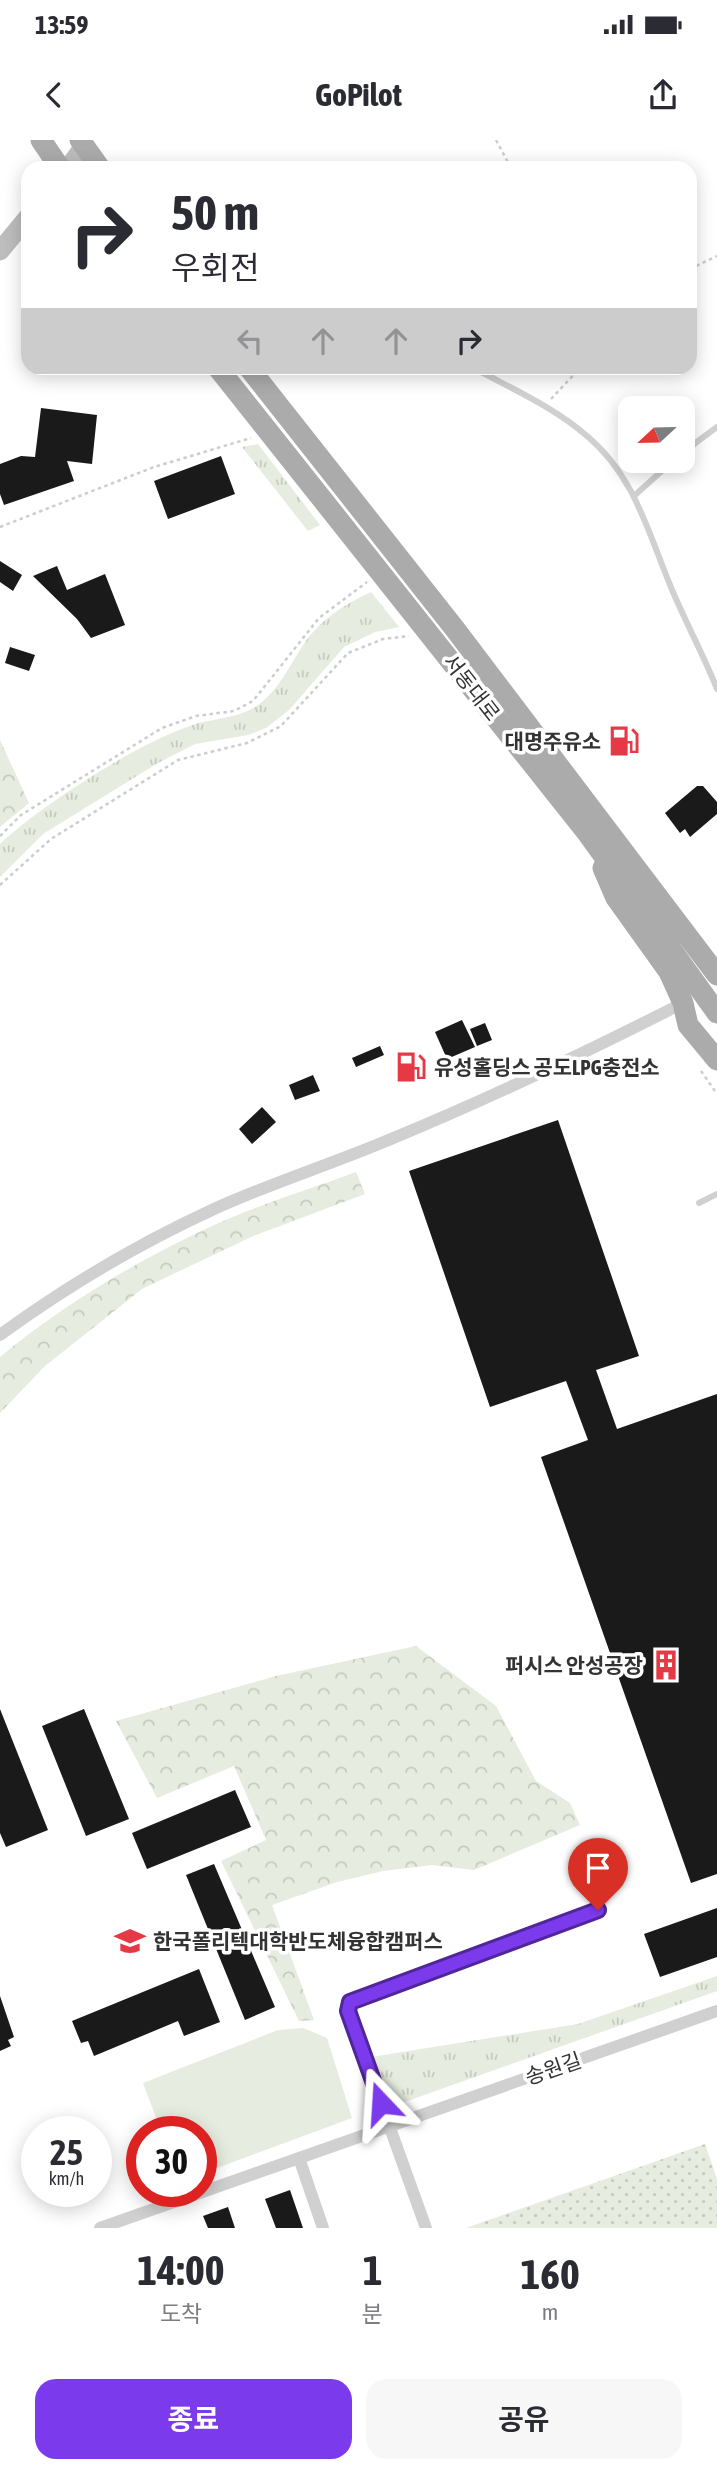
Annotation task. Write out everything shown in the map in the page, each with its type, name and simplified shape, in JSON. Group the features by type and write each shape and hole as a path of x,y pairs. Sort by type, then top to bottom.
{"main road":[{"path":"41,140 55,161"},
{"path":"72,161 82,143 95,161"},
{"path":"0,250 21,225"},
{"name":"서동대로","path":"224,375 588,834 717,1013"},
{"name":"서동대로","path":"255,375 455,629 713,964"},
{"path":"588,834 616,898 669,972 683,1003 688,1025 717,1060"}],"street":[{"path":"0,1335 53,1297 203,1214 391,1139 549,1070 683,1003"},
{"path":"426,2228 348,2011 350,2002 598,1910"},
{"name":"송원길","path":"100,2228 717,2011"},
{"path":"299,2158 323,2228"}],"lane":[{"path":"487,375 545,407 588,437 615,465 635,495 674,596 717,689"},
{"path":"695,443 717,427"},
{"path":"635,495 660,473"},
{"path":"699,1203 717,1194"}],"path":[{"path":"496,140 507,161"},
{"path":"697,266 717,256"},
{"path":"545,407 574,375"},
{"path":"0,527 154,467 270,433"},
{"path":"0,836 21,815 162,728 196,716 234,710 253,701 319,618 359,586 382,575"},
{"path":"0,885 51,839 178,760 247,743 281,726 348,653 383,639 430,633"}],"green space":[{"path":"258,444 320,525 308,531 242,447"},
{"path":"371,592 399,627 375,632 344,647 289,710 266,728 248,735 195,744 158,763 43,834 0,877 0,844 39,812 90,777 144,746 190,726 238,715 256,706 272,692 307,639 320,625 341,608"},
{"path":"0,740 29,803 0,827"},
{"path":"356,1172 365,1194 251,1237 142,1289 45,1366 0,1413 0,1357 49,1319 127,1270 210,1227"},
{"path":"416,1646 496,1706 536,1781 570,1803 580,1825 474,1870 432,1865 383,1871 337,1882 272,1905 314,2020 299,2021 221,1861 266,1840 234,1766 157,1798 116,1721 276,1676"},
{"path":"717,1976 717,1991 399,2104 387,2104 371,2057 578,2024"},
{"path":"303,2028 327,2038 352,2118 217,2168 217,2116 155,2116 143,2083 278,2030"},
{"path":"705,2144 717,2179 717,2228 466,2228"}],"building":[{"path":"41,408 97,415 92,464 67,461 74,481 4,505 0,494 0,464 21,456 35,457"},
{"path":"221,456 235,494 168,519 154,481"},
{"path":"0,561 22,575 13,591 0,582"},
{"path":"57,566 67,590 105,574 125,625 91,638 77,619 33,576"},
{"path":"10,647 35,655 29,671 5,663"},
{"path":"697,786 703,786 717,802 717,814 690,837 685,829 680,833 665,813"},
{"path":"462,1020 475,1047 447,1059 435,1032"},
{"path":"485,1023 492,1040 477,1046 470,1029"},
{"path":"380,1046 384,1055 356,1067 352,1058"},
{"path":"313,1075 320,1091 295,1100 289,1085"},
{"path":"262,1107 276,1122 252,1144 239,1129"},
{"name":"퍼시스 안성공장","path":"558,1120 639,1356 596,1370 617,1429 717,1394 717,1874 691,1883 541,1457 588,1440 566,1381 490,1407 409,1171"},
{"path":"0,1709 48,1830 6,1847 0,1833"},
{"path":"84,1709 129,1819 86,1836 42,1726"},
{"path":"235,1790 251,1827 147,1869 132,1833"},
{"path":"214,1864 275,2007 245,2020 186,1875"},
{"path":"717,1908 717,1957 660,1977 644,1934"},
{"path":"199,1969 220,2022 184,2036 178,2021 94,2056 88,2041 81,2043 72,2021"},
{"path":"0,1996 14,2037 8,2040 11,2046 0,2051"},
{"path":"290,2190 303,2228 276,2228 265,2199"},
{"path":"228,2207 235,2228 208,2228 203,2216"}],"place":[{"name":"대명주유소","path":"624,741"},
{"name":"유성홀딩스 공도LPG충전소","path":"411,1067"},
{"name":"퍼시스 안성공장","path":"666,1665"},
{"name":"한국폴리텍대학반도체융합캠퍼스","path":"130,1941"}],"route":[{"path":"381,2103 348,2011 350,2002 598,1910"}]}
